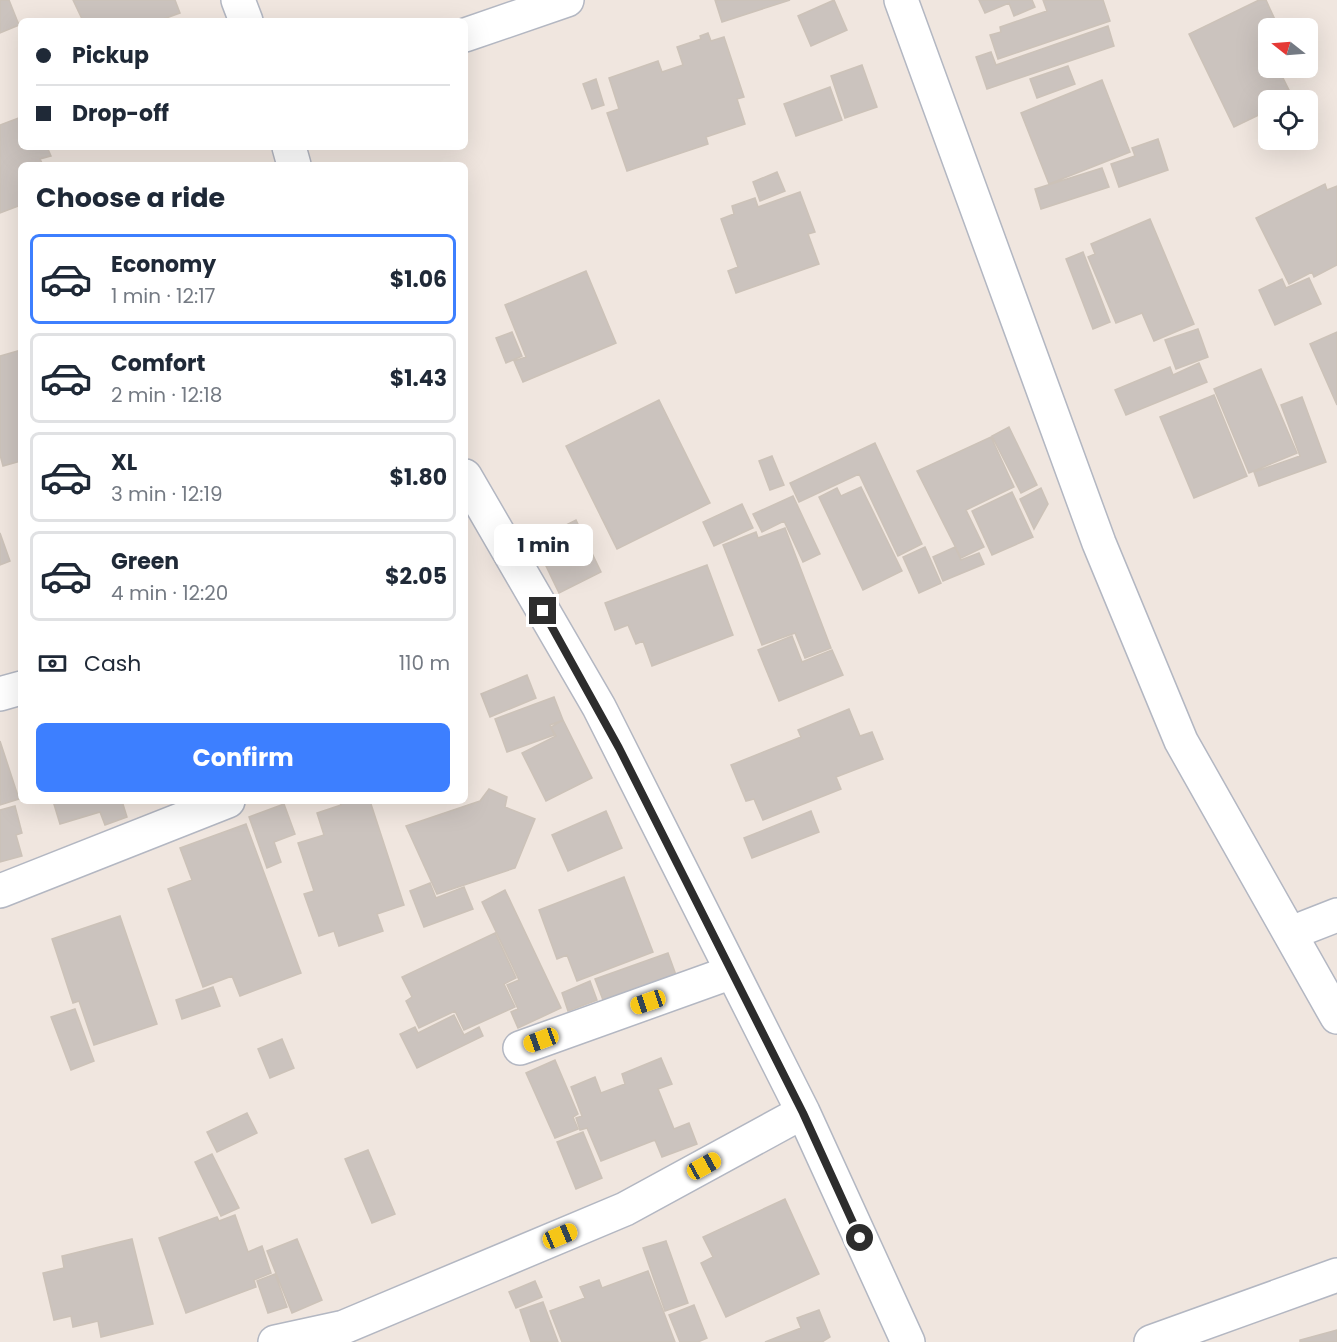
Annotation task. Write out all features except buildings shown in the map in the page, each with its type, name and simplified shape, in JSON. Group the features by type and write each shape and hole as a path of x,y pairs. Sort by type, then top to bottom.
{"street":[{"path":"238,0 245,18"},
{"path":"468,34 567,0"},
{"path":"901,0 1099,543 1177,730 1337,1017"},
{"path":"468,481 599,707 803,1113 908,1342"},
{"path":"0,694 18,689"},
{"path":"0,891 220,804"},
{"path":"1291,933 1337,915"},
{"path":"520,1048 732,972"},
{"path":"275,1342 346,1335 625,1209 803,1113"},
{"path":"1151,1342 1337,1275"}],"route":[{"path":"543,611 599,707 803,1113 860,1238"}]}
